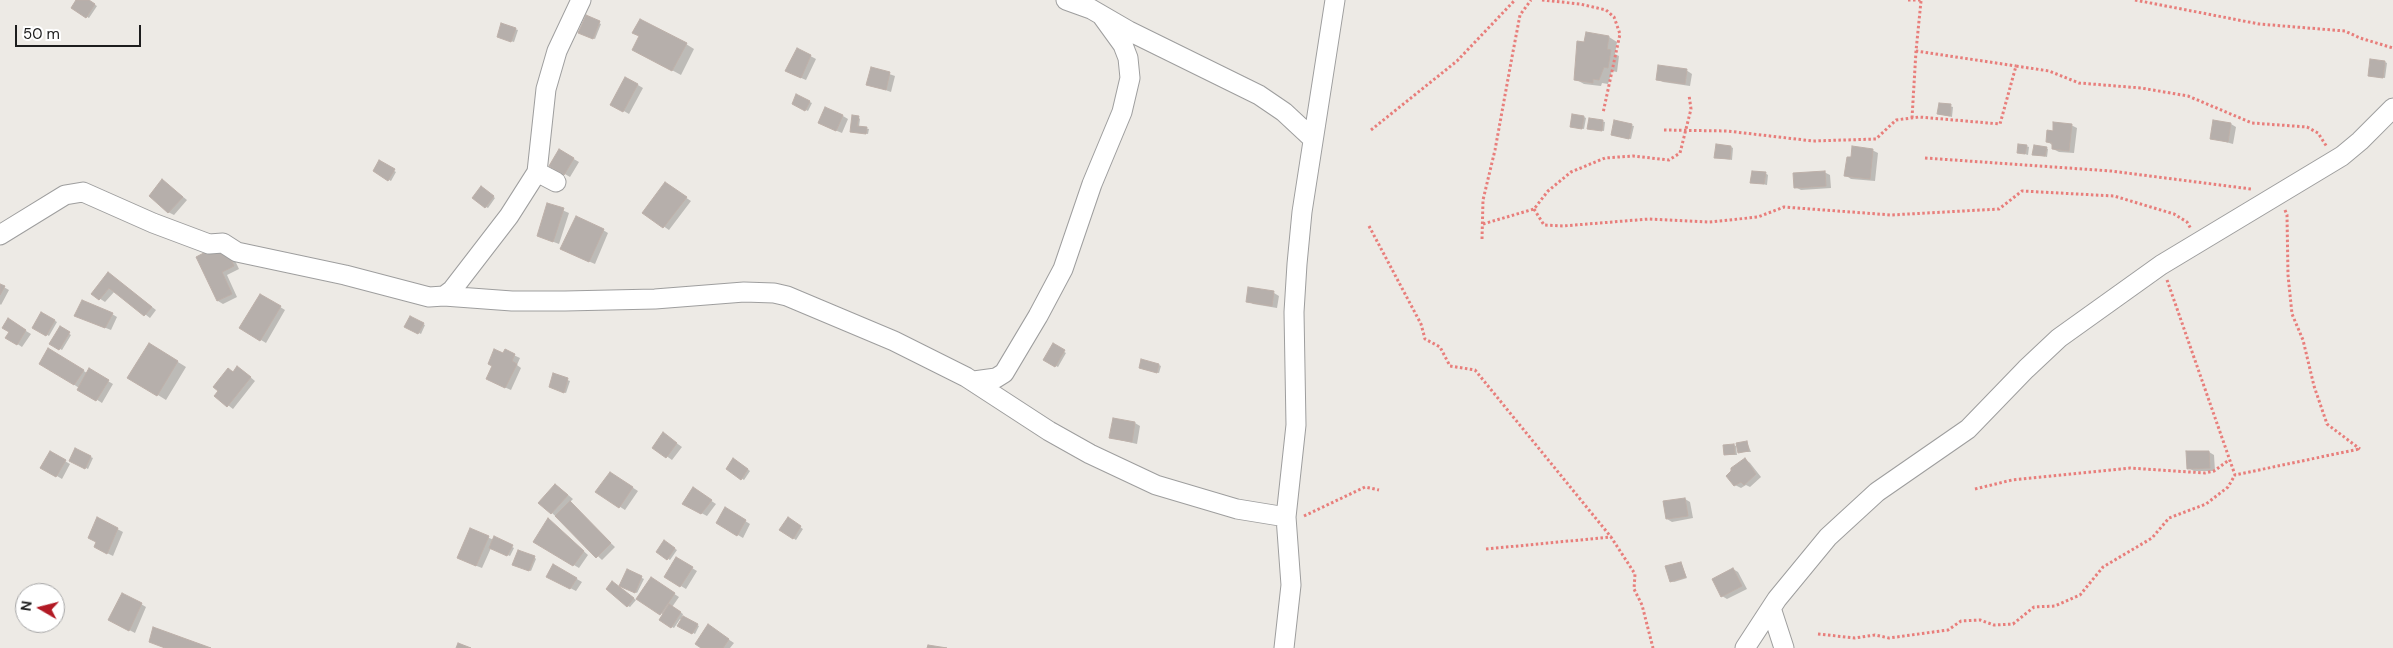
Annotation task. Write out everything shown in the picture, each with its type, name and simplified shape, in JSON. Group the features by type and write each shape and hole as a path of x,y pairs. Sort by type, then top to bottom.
{"street":[{"path":"444,296 452,290 509,216 537,172 546,89 557,51 581,0"},
{"path":"1066,0 1095,8 1259,95 1284,112 1313,139"},
{"path":"1284,648 1291,585 1286,517 1296,425 1294,312 1297,264 1313,139 1335,0"},
{"path":"974,381 996,378 1004,373 1038,316 1063,269 1092,184 1122,112 1130,78 1128,58 1123,46 1095,8"},
{"path":"1745,648 1771,608 1828,537 1877,492 1968,429 2026,368 2059,338 2161,264 2334,161 2360,141 2393,108"},
{"path":"537,172 556,182"},
{"path":"0,235 65,195 83,192 153,223 209,244 224,243 237,252 345,275 429,298 444,296 565,301 655,299 744,292 774,293 802,302 894,341 974,381 1048,431 1156,486 1238,509 1286,517"},
{"path":"1771,608 1784,648"}],"path":[{"path":"1371,130 1457,62 1515,0"},
{"path":"1524,0 1528,3"},
{"path":"1482,239 1483,200 1495,150 1520,15 1531,0"},
{"path":"1542,0 1580,4 1606,10 1614,17 1620,34 1603,113"},
{"path":"1908,0 1921,1 1912,118"},
{"path":"2135,0 2259,24 2345,31 2360,38 2393,48"},
{"path":"1916,50 2049,71 2079,83 2141,88 2188,96 2252,123 2307,127 2318,133 2334,161"},
{"path":"1664,130 1727,131 1813,140 1876,139 1896,120 1912,118 2000,124 2016,66"},
{"path":"1483,224 1534,209 1548,191 1571,172 1605,158 1633,156 1669,160 1680,153 1687,131 1690,109 1689,95"},
{"path":"1925,158 2111,171 2269,191 2276,195 2287,215 2288,275 2292,314 2303,340 2314,386 2326,424 2360,449 2234,475"},
{"path":"1534,209 1544,225 1564,226 1649,219 1709,222 1758,217 1784,208 1891,215 1999,209 2022,191 2114,196 2144,204 2174,214 2187,222 2200,242"},
{"path":"1369,226 1421,324 1426,339 1440,347 1450,366 1474,370 1611,537 1635,574 1634,589 1642,605 1653,648"},
{"path":"1818,634 1855,638 1875,635 1889,638 1948,630 1961,621 1980,620 1994,625 2013,624 2034,607 2055,606 2080,596 2103,567 2152,538 2169,518 2206,504 2228,486 2234,475 2161,264"},
{"path":"1975,489 2012,480 2130,468 2205,473 2214,471 2229,460"},
{"path":"1286,517 1301,518 1365,487 1378,490"},
{"path":"1486,550 1611,537"}],"building":[{"path":"76,0 89,0 95,4 86,18 71,8"},
{"path":"586,15 600,21 593,39 578,33"},
{"path":"640,19 687,43 672,71 632,50 639,36 632,33"},
{"path":"501,23 516,28 511,42 497,37"},
{"path":"1586,32 1609,36 1607,49 1611,50 1608,68 1604,67 1599,80 1593,79 1593,83 1574,80 1577,41 1584,42"},
{"path":"797,48 811,55 801,78 785,71"},
{"path":"2370,59 2385,61 2383,78 2368,76"},
{"path":"1658,65 1687,69 1685,84 1656,80"},
{"path":"871,67 890,72 886,90 866,85"},
{"path":"625,77 638,84 623,112 610,105"},
{"path":"796,94 810,101 805,111 792,104"},
{"path":"1939,103 1951,104 1950,116 1937,114"},
{"path":"825,107 843,115 836,131 818,123"},
{"path":"1572,114 1584,116 1582,129 1570,127"},
{"path":"852,115 859,116 857,126 867,127 866,134 850,132"},
{"path":"1589,118 1603,120 1602,131 1587,129"},
{"path":"1614,120 1632,124 1629,139 1611,135"},
{"path":"2213,120 2231,123 2228,142 2210,139"},
{"path":"2053,122 2072,124 2069,151 2052,149 2052,143 2046,142 2047,130 2053,131"},
{"path":"1716,144 1731,146 1730,159 1714,158"},
{"path":"2018,144 2027,145 2025,154 2017,153"},
{"path":"2034,145 2047,147 2045,156 2032,155"},
{"path":"1852,146 1873,149 1870,179 1844,176 1847,157 1851,157"},
{"path":"559,149 574,158 564,175 549,166"},
{"path":"379,160 395,169 388,181 373,171"},
{"path":"1752,171 1766,172 1764,184 1750,183"},
{"path":"1825,171 1826,186 1794,188 1793,173"},
{"path":"162,179 183,197 168,213 149,196"},
{"path":"665,182 687,197 663,228 642,213"},
{"path":"481,186 494,196 485,208 472,198"},
{"path":"547,203 564,208 553,242 537,236"},
{"path":"576,216 604,229 589,262 560,249"},
{"path":"223,243 234,266 222,272 232,294 217,301 196,257"},
{"path":"108,272 152,307 144,316 109,288 99,300 91,294"},
{"path":"0,284 5,286 0,295"},
{"path":"1248,287 1274,291 1272,306 1246,302"},
{"path":"260,294 281,306 260,341 239,328"},
{"path":"82,300 113,313 105,328 74,316"},
{"path":"41,312 55,320 46,336 32,328"},
{"path":"410,316 424,323 418,334 404,327"},
{"path":"8,318 26,330 17,345 5,338 9,332 2,328"},
{"path":"60,326 70,332 59,350 49,344"},
{"path":"149,343 178,361 157,396 127,378"},
{"path":"1053,343 1065,350 1055,367 1043,360"},
{"path":"48,348 84,370 74,385 39,364"},
{"path":"494,349 503,353 505,349 515,354 512,361 517,364 505,388 486,379 492,366 488,364"},
{"path":"1141,359 1159,364 1157,373 1139,368"},
{"path":"237,366 251,377 227,407 214,396 218,391 213,387 228,368 233,372"},
{"path":"89,368 109,380 96,401 77,390"},
{"path":"553,373 568,378 564,393 549,387"},
{"path":"1113,418 1135,422 1132,442 1109,438"},
{"path":"663,432 677,443 666,458 652,448"},
{"path":"1747,441 1749,451 1738,453 1736,443"},
{"path":"1734,444 1735,454 1724,455 1723,445"},
{"path":"75,448 91,456 85,469 69,461"},
{"path":"50,451 66,460 56,477 40,468"},
{"path":"2186,451 2209,451 2210,468 2187,469"},
{"path":"733,458 748,469 741,480 726,469"},
{"path":"1745,458 1756,474 1744,485 1741,482 1734,486 1726,476 1731,471 1731,468"},
{"path":"610,472 633,487 619,508 595,492"},
{"path":"555,484 568,495 551,514 538,503"},
{"path":"693,487 712,500 701,514 682,504"},
{"path":"1685,498 1688,516 1666,519 1663,501"},
{"path":"570,501 611,543 596,558 555,516"},
{"path":"725,507 746,520 737,536 716,523"},
{"path":"97,517 118,528 107,554 94,547 96,542 88,538"},
{"path":"788,517 801,526 793,539 779,530"},
{"path":"548,518 584,551 573,566 533,542"},
{"path":"470,528 489,536 476,566 457,558"},
{"path":"494,536 513,545 507,556 489,548"},
{"path":"664,540 675,548 667,560 656,552"},
{"path":"518,550 535,556 529,571 512,565"},
{"path":"676,557 693,567 680,587 664,577"},
{"path":"1681,562 1686,577 1670,582 1665,566"},
{"path":"553,564 577,578 570,589 546,577"},
{"path":"1733,568 1742,586 1721,597 1712,579"},
{"path":"627,569 642,576 635,593 619,586"},
{"path":"651,577 675,593 660,615 636,599"},
{"path":"612,581 634,598 627,607 606,589"},
{"path":"122,593 142,603 129,631 108,620"},
{"path":"669,604 681,612 671,628 659,620"},
{"path":"683,616 698,624 692,634 677,626"},
{"path":"708,624 729,639 723,648 701,648 695,644"},
{"path":"153,627 211,648 165,648 149,642"},
{"path":"458,643 471,648 456,648"},
{"path":"928,645 947,648 927,648"}]}
